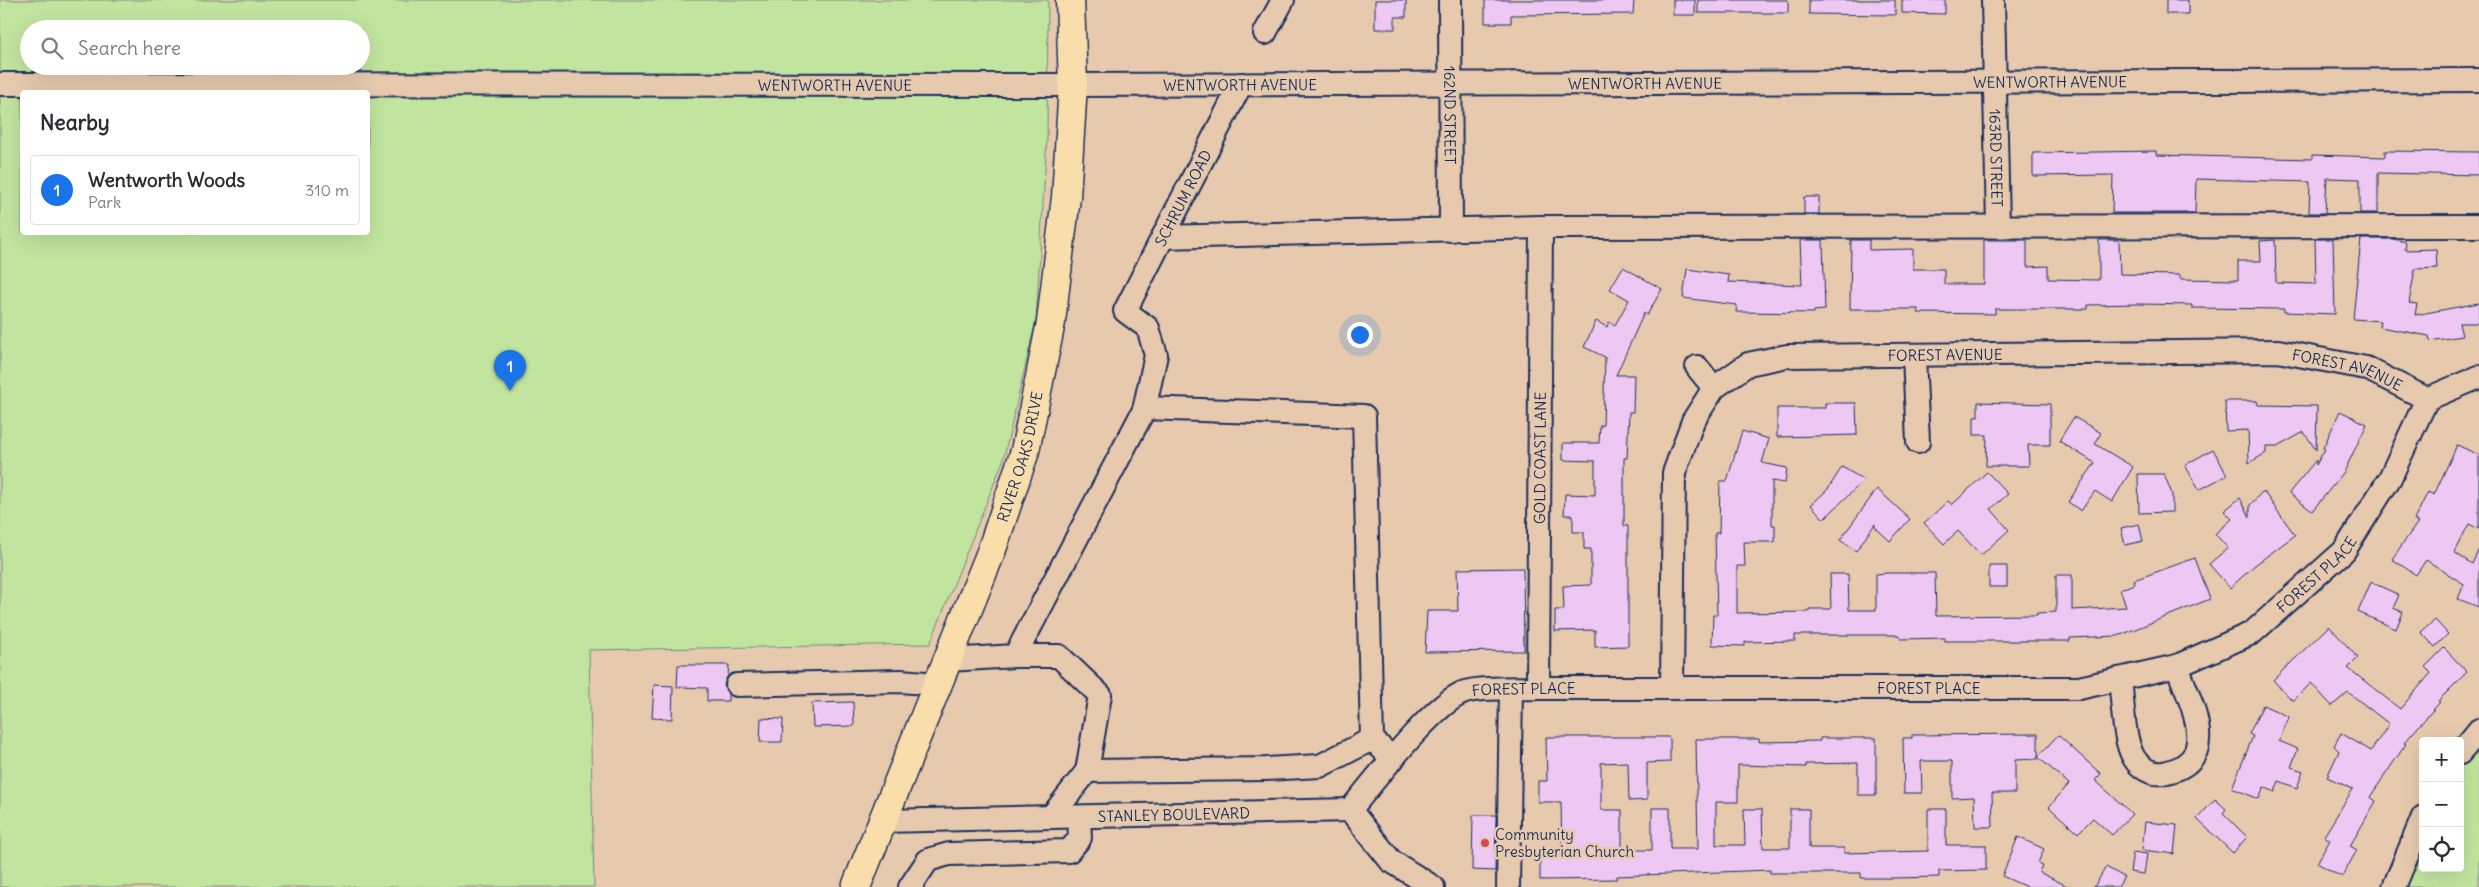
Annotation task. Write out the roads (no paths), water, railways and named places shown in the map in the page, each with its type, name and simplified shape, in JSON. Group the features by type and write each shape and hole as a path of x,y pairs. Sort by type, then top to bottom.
{"main road":[{"name":"RIVER OAKS DRIVE","path":"856,887 991,552 1024,451 1051,322 1066,197 1073,85 1070,0"}],"street":[{"path":"1265,33 1283,0"},
{"name":"162ND STREET","path":"1450,0 1451,230"},
{"name":"163RD STREET","path":"1993,0 1998,226"},
{"name":"WENTWORTH AVENUE","path":"0,84 1073,85 2479,80"},
{"name":"SCHRUM ROAD","path":"1144,410 1156,355 1148,328 1125,311 1240,84"},
{"path":"1163,237 1541,227 2479,226"},
{"name":"GOLD COAST LANE","path":"1538,688 1541,227"},
{"name":"FOREST AVENUE","path":"1672,688 1674,473 1693,421 1714,388 1748,364 1787,356 2278,351 2366,368 2427,399"},
{"path":"1914,356 1918,442"},
{"path":"1697,367 1714,388"},
{"path":"2427,399 2479,378"},
{"name":"FOREST PLACE","path":"1350,810 1393,759 1441,707 1464,692 1538,688 2080,688 2177,666 2252,633 2344,551 2390,478 2427,399"},
{"path":"1016,656 1145,408 1364,416 1372,739 1393,759"},
{"path":"737,685 881,681 944,672 1016,656 1059,656 1100,695 1087,771 1051,817"},
{"path":"2120,679 2129,744 2134,758 2145,770 2160,774 2189,764 2197,751 2199,738 2197,725 2177,666"},
{"path":"1508,887 1511,689"},
{"path":"2464,749 2479,730"},
{"path":"1087,771 1320,766 1372,739"},
{"path":"1350,810 1391,861 1433,887"},
{"name":"STANLEY BOULEVARD","path":"883,822 1350,810"},
{"path":"910,887 928,860 949,854 1069,851 1080,838 1079,817"},
{"path":"2394,887 2419,827"}],"place":[{"name":"Wentworth Woods","path":"510,391"},
{"name":"Community Presbyterian Church","path":"1485,843"}]}
